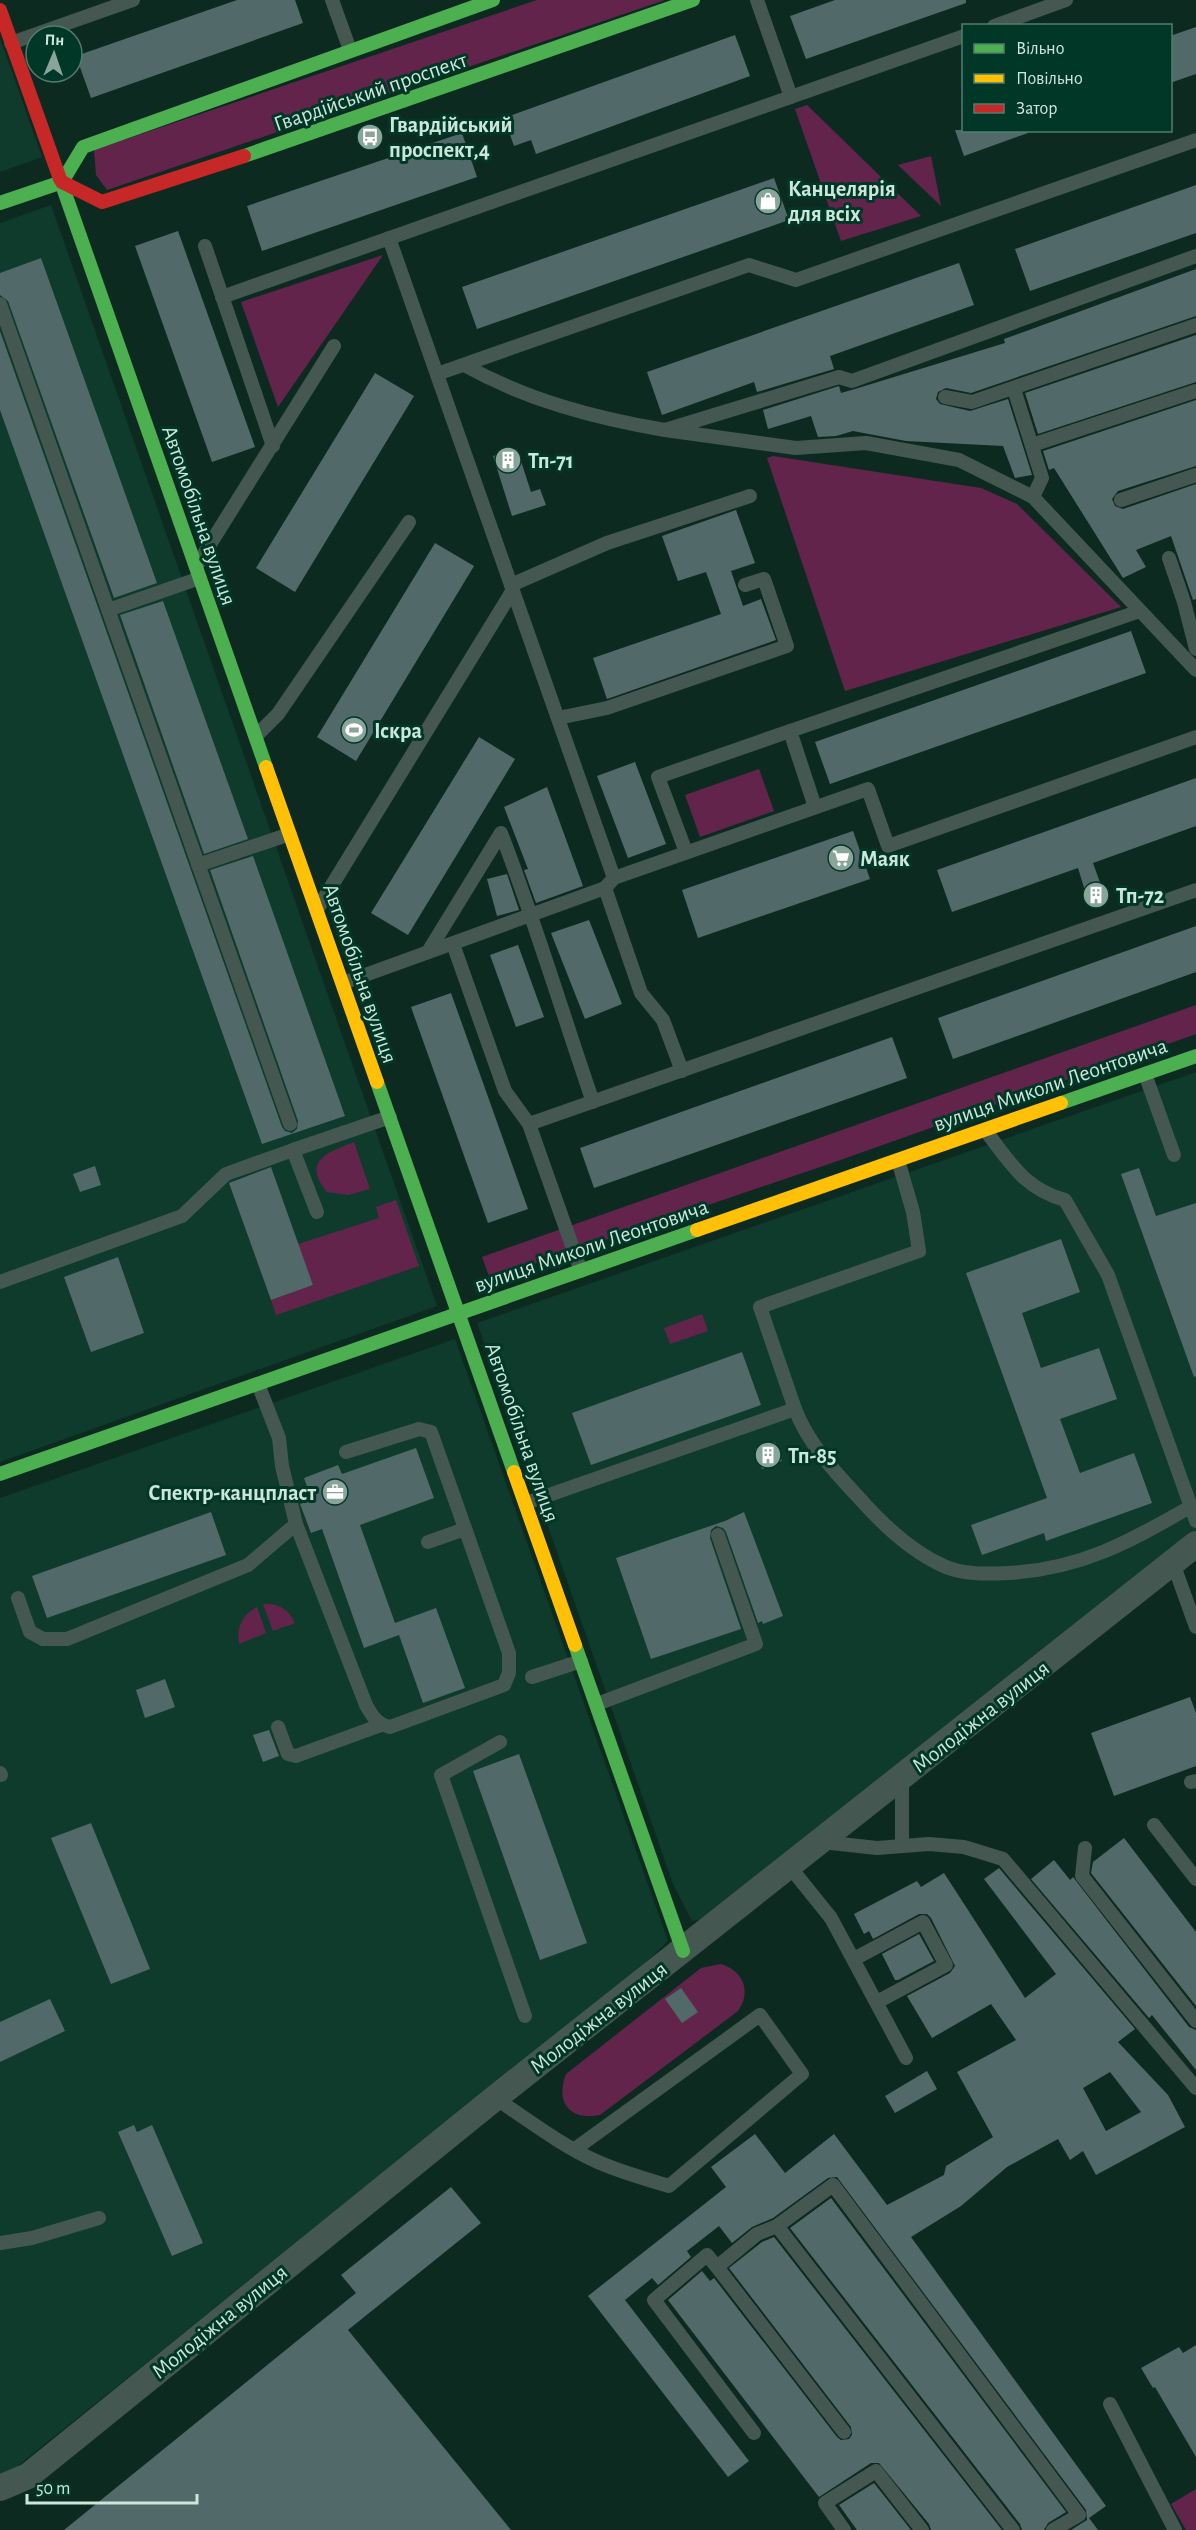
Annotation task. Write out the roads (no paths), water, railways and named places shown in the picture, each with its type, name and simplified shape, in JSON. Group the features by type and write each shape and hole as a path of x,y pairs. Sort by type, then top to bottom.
{"street":[{"name":"Гвардійський проспект","path":"493,0 456,6 350,50 82,147 62,182 102,202 192,175 693,0"},
{"name":"Автомобільна вулиця","path":"0,10 683,1951"},
{"path":"0,203 62,182"},
{"name":"вулиця Миколи Леонтовича","path":"0,1474 1196,1056"},
{"name":"Молодіжна вулиця","path":"0,2488 28,2476 495,2098 822,1842 1196,1544"}],"lane":[{"path":"11,43 133,0"},
{"path":"332,0 350,50"},
{"path":"757,0 791,97"},
{"path":"1000,24 1066,0"},
{"path":"222,297 962,36"},
{"path":"437,374 749,265 796,280 1196,140"},
{"path":"389,238 558,718 610,883 641,993 663,1020 682,1071"},
{"path":"205,246 273,446"},
{"path":"665,430 838,377 852,381 1196,256"},
{"path":"0,304 290,1125"},
{"path":"945,397 972,402 1196,325"},
{"path":"108,610 198,572 334,346"},
{"path":"464,365 494,382 552,404 607,420 796,448 866,443 959,460 1033,497 1196,670"},
{"path":"1014,389 1042,478 1033,497"},
{"path":"1032,445 1196,391"},
{"path":"1121,500 1196,475"},
{"path":"317,909 512,587 607,543 750,496"},
{"path":"256,736 278,714 409,522"},
{"path":"1169,558 1184,602 1196,650"},
{"path":"558,718 607,708 787,646 764,579 745,585"},
{"path":"686,852 658,777 1140,611"},
{"path":"790,731 815,807"},
{"path":"343,983 532,914 686,852 868,789 888,846 1196,737"},
{"path":"428,952 501,832 532,914 561,1011 593,1102"},
{"path":"198,865 290,834"},
{"path":"529,1124 1196,890"},
{"path":"453,944 505,1091 529,1124 581,1271"},
{"path":"1145,1074 1174,1155"},
{"path":"0,1282 182,1216 225,1174 390,1117"},
{"path":"984,1130 1030,1185 1044,1194 1065,1200 1108,1275 1196,1521"},
{"path":"293,1150 316,1212"},
{"path":"898,1160 913,1212 919,1251 760,1307 804,1432 883,1524 924,1556 948,1568 982,1575 1054,1568 1128,1542 1190,1507"},
{"path":"258,1384 279,1438 282,1466 296,1524 366,1705 381,1725"},
{"path":"526,1503 795,1409"},
{"path":"278,1727 288,1754 296,1756 381,1725 390,1727 504,1685 509,1673 509,1653 431,1432 419,1429 346,1452"},
{"path":"18,1598 30,1632 43,1639 67,1639 248,1565 296,1524"},
{"path":"428,1542 465,1529"},
{"path":"596,1704 756,1644 718,1535"},
{"path":"1173,1563 1196,1627"},
{"path":"532,1677 581,1661"},
{"path":"500,1742 441,1775 525,2016"},
{"path":"902,1778 902,1846"},
{"path":"1154,1825 1196,1879"},
{"path":"822,1842 877,1848 929,1844 964,1846 1003,1859 1196,2088"},
{"path":"1084,1848 1082,1876 1196,2021"},
{"path":"790,1867 831,1918 906,2058"},
{"path":"854,1959 923,1922 946,1965 877,2002"},
{"path":"495,2098 576,2149 596,2161 669,2186 802,2074 760,2015 576,2149"},
{"path":"717,2267 757,2234 777,2226 832,2185 1079,2515 1053,2530"},
{"path":"0,2243 32,2238 99,2218"},
{"path":"777,2226 1013,2530"},
{"path":"754,2433 654,2300 707,2255 844,2432"},
{"path":"1110,2404 1175,2530"},
{"path":"843,2530 825,2503 876,2471 922,2530"}],"place":[{"name":"Гвардійський проспект,4","path":"370,137"},
{"name":"Канцелярiя для всiх","path":"768,201"},
{"name":"Тп-71","path":"508,460"},
{"name":"Іскра","path":"354,730"},
{"name":"Маяк","path":"841,858"},
{"name":"Тп-72","path":"1096,895"},
{"name":"Тп-85","path":"768,1455"},
{"name":"Спектр-канцпласт","path":"335,1492"}]}
